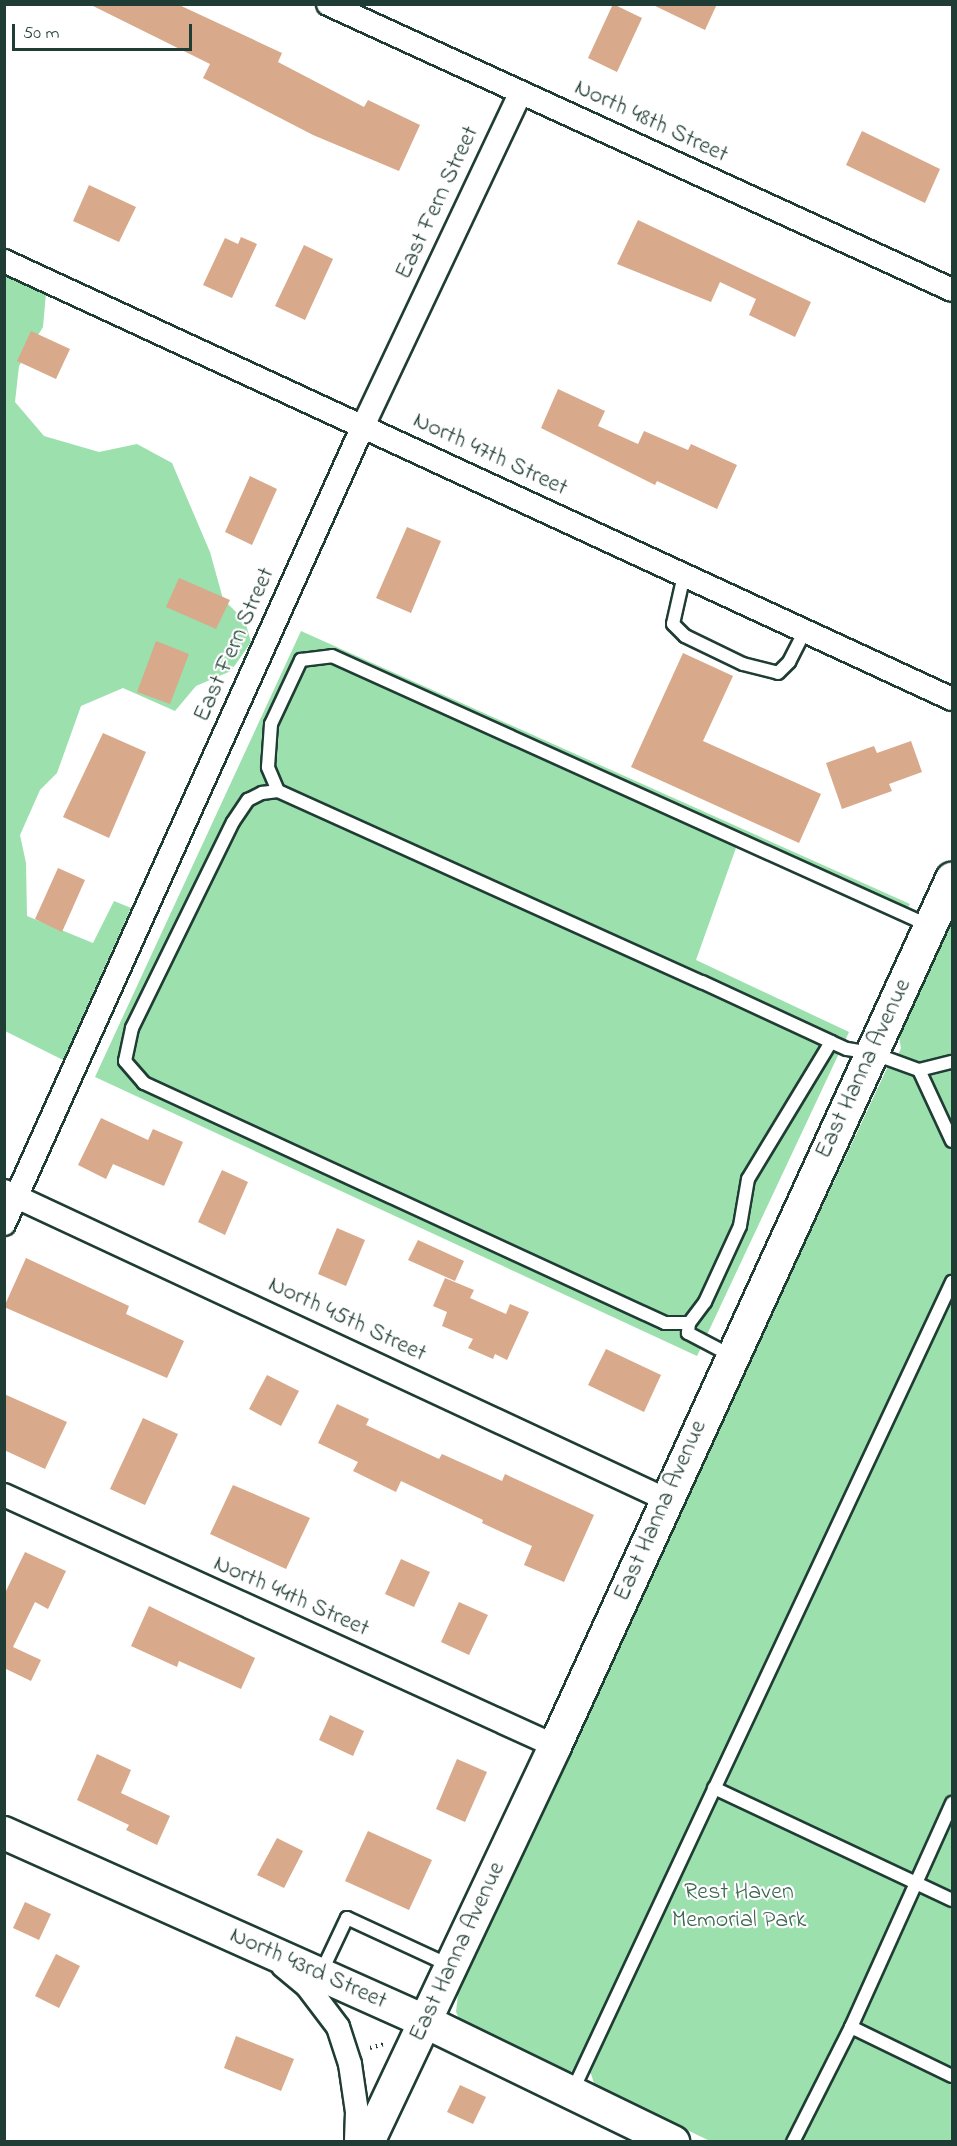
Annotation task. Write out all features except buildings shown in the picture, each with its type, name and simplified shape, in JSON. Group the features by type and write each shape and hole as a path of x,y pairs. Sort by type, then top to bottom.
{"street":[{"name":"North 48th Street","path":"328,4 952,290"},
{"name":"East Fern Street","path":"4,1224 11,1193 363,426 521,92"},
{"name":"North 47th Street","path":"4,261 952,699"},
{"name":"East Hanna Avenue","path":"368,2142 555,1746 665,1499 952,879"},
{"name":"North 45th Street","path":"11,1193 665,1499"},
{"name":"North 44th Street","path":"4,1495 555,1746"},
{"name":"North 43rd Street","path":"4,1833 426,2022 673,2142"},
{"path":"261,1948 307,1986 338,2027 350,2064 357,2112 356,2142"}],"lane":[{"path":"684,575 673,624 685,636 743,664 778,673 789,662 805,630"},
{"path":"278,791 268,767 272,724 301,660 332,656 931,926"},
{"path":"689,1323 665,1323 144,1083 125,1061 132,1028 233,822 248,800 262,793 278,791 831,1042 872,1053 919,1070 952,1062"},
{"path":"732,1356 688,1333 689,1323 705,1302 740,1226 748,1179 831,1042"},
{"path":"919,1070 952,1141"},
{"path":"572,2093 952,1282"},
{"path":"714,1788 952,1900"},
{"path":"793,2142 851,2027 952,1803"},
{"path":"320,1975 347,1918 452,1967"},
{"path":"851,2027 952,2076"}],"green space":[{"path":"4,276 46,293 43,327 19,366 15,402 44,436 99,452 137,444 172,463 210,552 223,599 245,621 251,642 231,671 196,686 175,711 123,688 81,706 57,773 40,790 20,835 26,863 27,916 93,943 114,901 131,908 63,1060 5,1031"},
{"path":"301,631 910,904 901,919 737,845 696,960 849,1032 697,1356 95,1077"},
{"name":"Rest Haven Memorial Park","path":"952,916 952,2141 710,2141 595,2086 591,2074 577,2068 567,2074 460,2021 456,2012 459,1985 888,1066 893,1067 901,1048 898,1032"}]}
